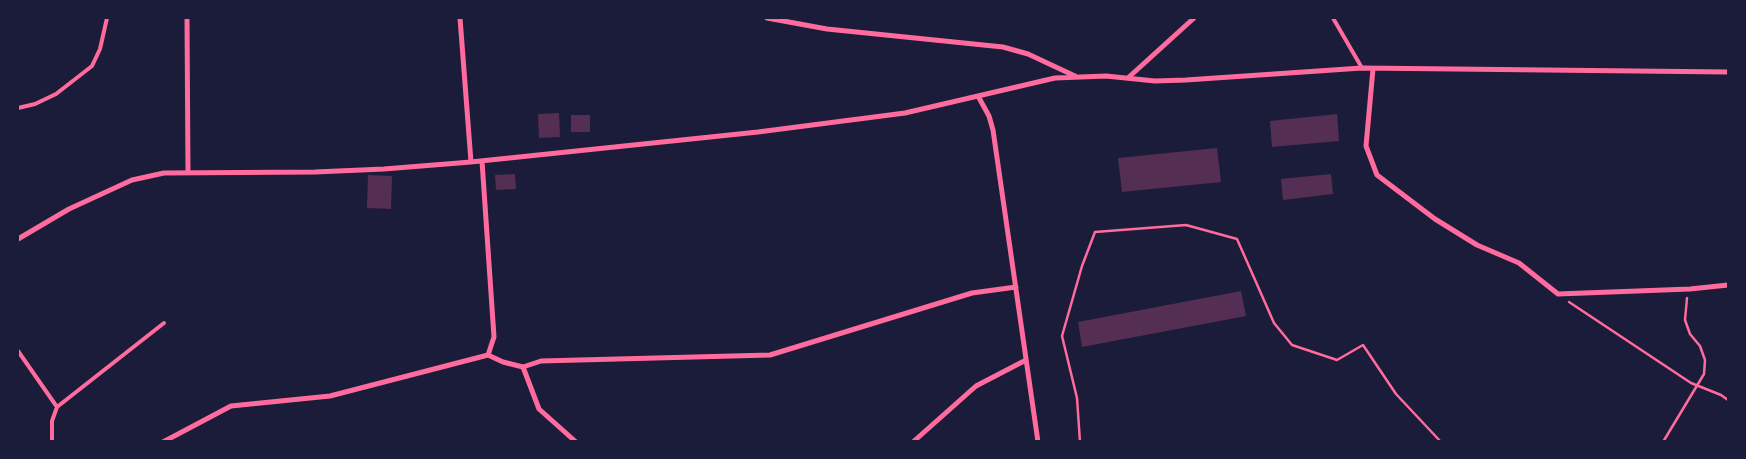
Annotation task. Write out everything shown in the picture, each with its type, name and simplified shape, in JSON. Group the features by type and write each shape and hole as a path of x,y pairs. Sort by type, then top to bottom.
{"street":[{"path":"187,18 188,172"},
{"path":"460,18 471,162"},
{"path":"767,18 837,30 1002,47 1028,54 1076,76"},
{"path":"1129,77 1194,18"},
{"path":"18,239 69,209 132,180 164,173 315,172 471,162 758,132 905,113 1046,80 1076,76 1129,77 1155,81 1362,68 1728,72"},
{"path":"1373,69 1366,146 1377,175 1435,219 1477,245 1519,263 1558,294 1690,289 1728,285"},
{"path":"978,96 989,116 993,130 1038,442"},
{"path":"482,161 494,336 488,355"},
{"path":"163,442 231,406 330,396 488,355 502,362 523,367 541,361 770,355 972,294 1016,287"},
{"path":"913,442 976,386 1026,360"},
{"path":"523,367 539,410 576,442"}],"lane":[{"path":"18,108 35,104 56,94 92,66 100,49 106,18"},
{"path":"1333,18 1362,68"},
{"path":"52,442 52,421 57,407 164,323"},
{"path":"18,351 57,407"}],"path":[{"path":"1080,442 1077,398 1062,336 1082,266 1095,232 1186,225 1237,239 1274,323 1292,345 1337,360 1363,345 1396,394 1441,442"},
{"path":"1663,442 1704,374 1705,360 1685,320 1684,308 1690,289"},
{"path":"1558,294 1698,386 1721,395 1728,400"}],"building":[{"path":"559,113 560,137 539,138 538,114"},
{"path":"1337,114 1339,141 1272,147 1270,121"},
{"path":"571,115 590,115 590,132 571,132"},
{"path":"1217,148 1221,182 1122,192 1118,158"},
{"path":"515,174 516,189 496,190 495,175"},
{"path":"1331,174 1333,194 1283,200 1281,179"},
{"path":"368,175 392,176 391,209 367,208"},
{"path":"1241,291 1246,316 1082,347 1078,322"}]}
